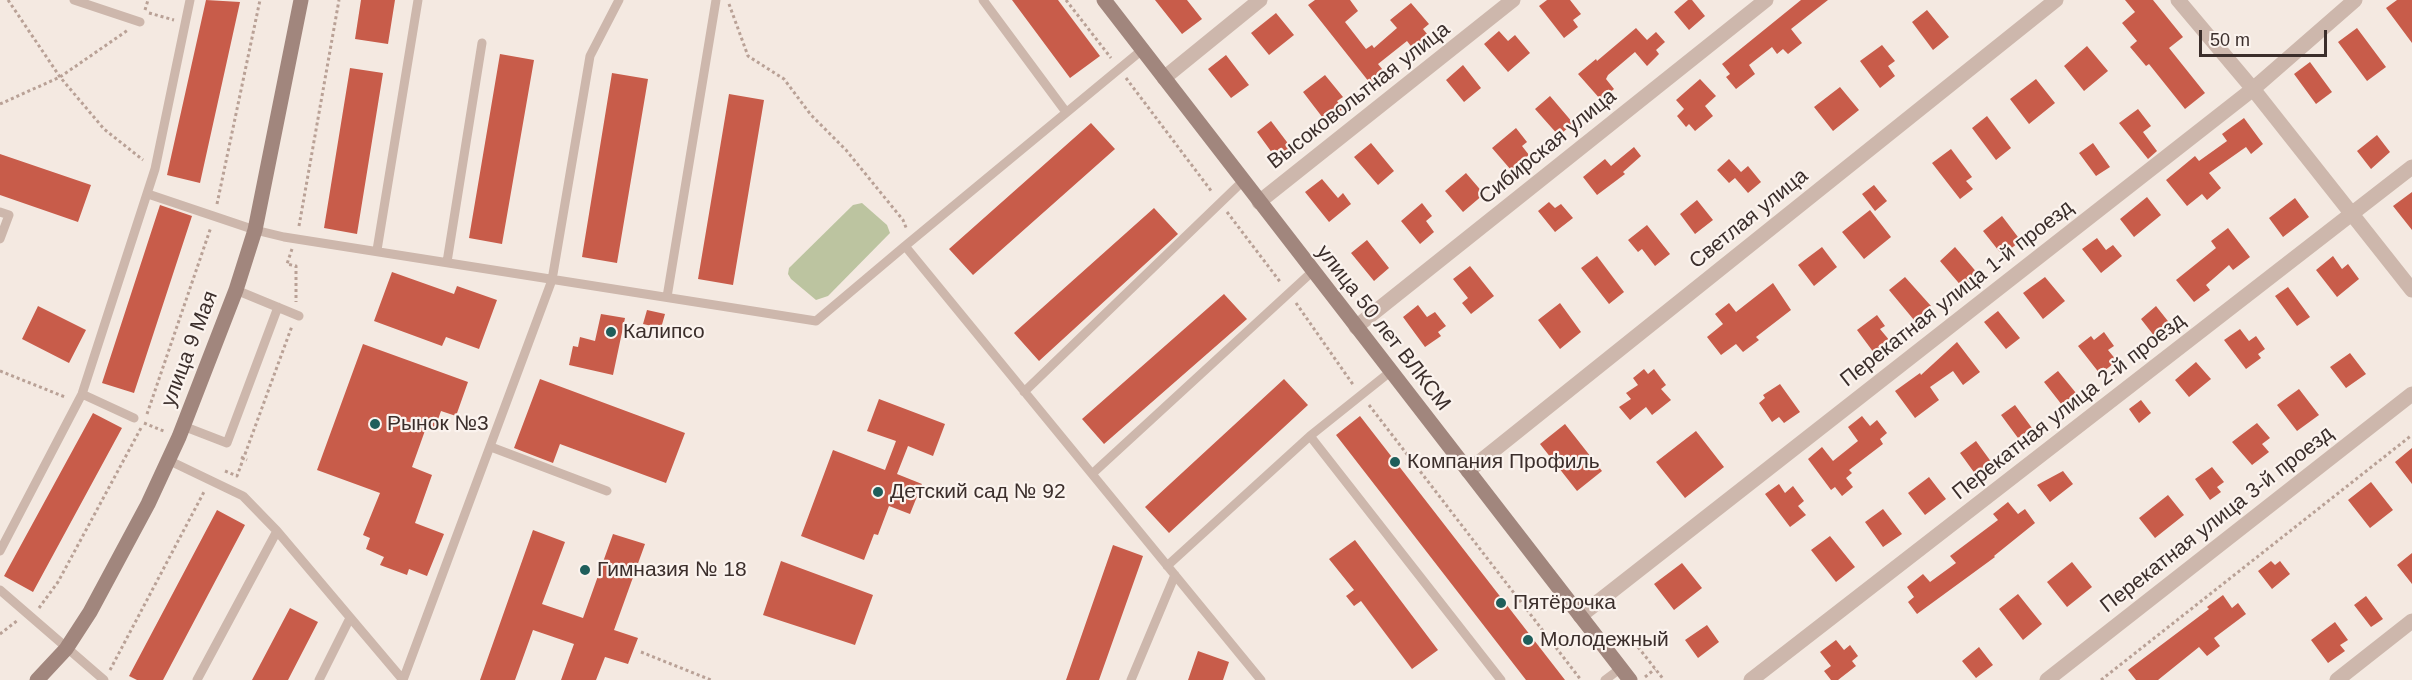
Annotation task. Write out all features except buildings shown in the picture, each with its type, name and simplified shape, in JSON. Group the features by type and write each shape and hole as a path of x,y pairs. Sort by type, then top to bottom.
{"main road":[{"name":"улица 9 Мая","path":"37,680 66,649 148,504 183,426 236,290 255,230 301,0"},
{"name":"улица 50 лет ВЛКСМ","path":"1104,0 1625,674"}],"street":[{"path":"1164,78 1260,0"},
{"name":"Высоковольтная улица","path":"1259,202 1513,0"},
{"name":"Сибирская улица","path":"1356,327 1766,0"},
{"name":"Светлая улица","path":"1468,471 2056,0"},
{"path":"2178,0 2253,89 2412,291"},
{"name":"Перекатная улица 1-й проезд","path":"1580,616 2253,89 2355,0"},
{"name":"Перекатная улица 2-й проезд","path":"1751,680 2412,167"},
{"name":"Перекатная улица 3-й проезд","path":"2047,680 2412,394"},
{"path":"2337,680 2412,621"}],"lane":[{"path":"74,0 140,22"},
{"path":"0,551 80,398 148,194 187,24 190,0"},
{"path":"377,250 418,0"},
{"path":"168,460 243,496 277,531 403,680 552,280 590,56 619,0"},
{"path":"667,297 716,0"},
{"path":"983,0 1066,112"},
{"path":"447,262 482,43"},
{"path":"148,194 255,230 552,280 816,321 1142,50"},
{"path":"1024,392 1243,181"},
{"path":"0,212 9,215 0,239"},
{"path":"905,246 1261,680"},
{"path":"1092,474 1312,271"},
{"path":"236,290 299,316"},
{"path":"183,426 227,443 278,307"},
{"path":"1167,566 1310,436 1390,372"},
{"path":"80,398 134,418"},
{"path":"1310,436 1501,680"},
{"path":"491,447 607,491"},
{"path":"197,680 277,531"},
{"path":"1131,680 1175,575"},
{"path":"0,590 30,614 66,649 105,680"},
{"path":"318,680 350,618"},
{"path":"1247,680 1252,669"},
{"path":"1605,680 1625,674"}],"path":[{"path":"8,0 60,76 104,129 155,168"},
{"path":"0,634 30,614 58,582 129,455 144,422 215,217 260,0"},
{"path":"727,0 748,56 784,79 811,115 846,150 903,219 908,234 905,246"},
{"path":"144,11 187,24"},
{"path":"0,104 60,76 140,22"},
{"path":"0,371 80,398"},
{"path":"1362,396 1581,680"},
{"path":"2101,680 2412,435"},
{"path":"241,457 247,460"},
{"path":"105,680 211,479"},
{"path":"1638,647 1664,680"},
{"path":"641,652 711,680"},
{"path":"1641,680 1655,669"}],"green space":[{"path":"862,203 887,225 890,233 828,296 816,300 791,279 788,274 789,268 853,205"}],"place":[{"name":"Калипсо","path":"611,332"},
{"name":"Рынок №3","path":"375,424"},
{"name":"Компания Профиль","path":"1395,462"},
{"name":"Детский сад № 92","path":"878,492"},
{"name":"Гимназия № 18","path":"585,570"},
{"name":"Пятёрочка","path":"1501,603"},
{"name":"Молодежный","path":"1528,640"}]}
